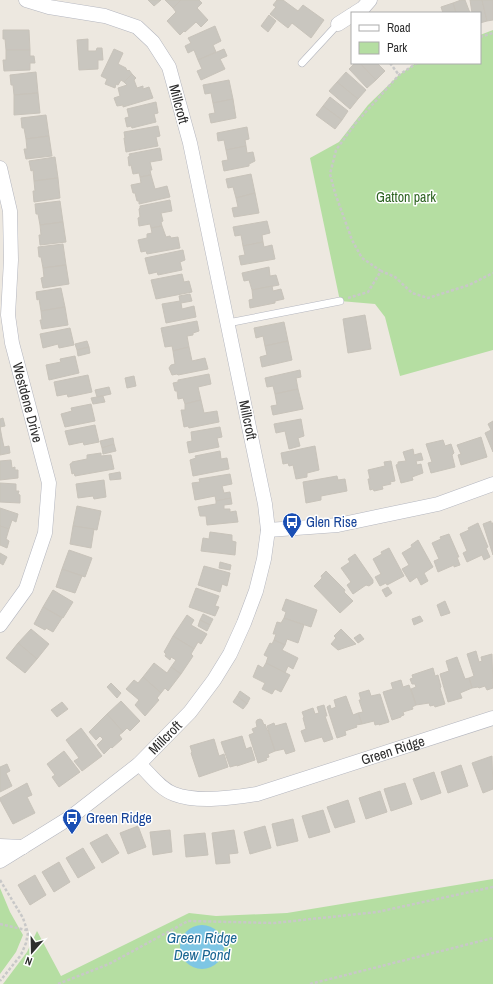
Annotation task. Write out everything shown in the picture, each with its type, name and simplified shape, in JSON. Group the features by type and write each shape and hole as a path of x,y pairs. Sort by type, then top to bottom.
{"street":[{"name":"Millcroft","path":"0,861 71,817 139,764 190,712 214,680 230,654 244,623 256,591 264,559 268,530 265,504 190,143 169,67 153,42 137,27 105,16 49,7 26,0"},
{"path":"356,12 363,8 370,0"},
{"path":"338,24 351,16"},
{"name":"Westdene Drive","path":"0,168 10,211 11,260 8,315 12,343 49,483 45,533 26,589 0,625"},
{"path":"268,530 338,525 438,504 493,484"},
{"name":"Green Ridge","path":"139,764 162,787 174,794 187,797 218,799 257,794 493,718"},
{"path":"0,846 23,847"}],"lane":[{"path":"302,63 338,24"},
{"path":"228,324 340,301"}],"path":[{"path":"481,37 493,33"},
{"path":"391,64 399,75"},
{"path":"416,64 399,75 355,124 336,150 330,174 335,193 352,240 362,258 381,271 395,278 412,293 428,298 469,285 493,273"},
{"path":"340,301 368,292 381,271"},
{"path":"0,880 23,918 28,933 26,943 20,955 0,981"},
{"path":"58,984 109,964 188,921 274,923 377,912 493,886"},
{"path":"0,924 27,930"},
{"path":"310,984 493,938"}],"green space":[{"name":"Gatton park","path":"493,30 493,350 400,376 385,317 375,304 340,301 310,158 339,142 368,105 399,75 415,64 481,64 481,35"},
{"path":"493,879 493,984 3,984 27,952 37,931 61,976 189,913 216,916 287,913"},
{"path":"0,888 10,912 23,935 16,952 0,974"}],"water":[{"name":"Green Ridge Dew Pond","path":"202,925 214,929 220,935 224,947 220,959 214,965 202,969 190,965 184,959 180,947 184,935 190,929"}],"building":[{"path":"148,0 161,0 154,6"},
{"path":"165,0 181,0 173,8"},
{"path":"181,0 199,0 202,3 197,8 208,20 201,27 196,22 180,35 167,21 176,12 173,8"},
{"path":"277,0 283,0 298,11 303,5 324,20 311,38 292,23 288,28 270,14 276,7 273,5"},
{"path":"465,0 470,12 456,12 453,3"},
{"path":"470,0 482,0 487,21 481,23 481,12 472,12"},
{"path":"482,0 493,0 493,20 487,21"},
{"path":"453,3 456,12 443,12 441,7"},
{"path":"269,15 276,21 268,32 261,26"},
{"path":"215,26 221,41 213,45 216,52 198,60 194,50 188,53 185,46 191,43 188,38"},
{"path":"3,30 29,30 30,50 6,50 5,39 3,39"},
{"path":"88,39 88,51 96,51 97,48 102,48 103,60 98,60 98,69 79,70 77,40"},
{"path":"114,49 123,53 118,64 126,68 128,71 129,70 132,74 124,82 121,80 118,85 116,84 115,88 105,84 107,79 101,76"},
{"path":"224,49 227,56 220,59 225,69 201,80 197,71 202,69 198,60"},
{"path":"6,50 30,50 30,56 34,56 35,63 30,63 30,70 4,71 3,60 6,60"},
{"path":"354,64 361,64 376,80 367,88 349,69"},
{"path":"361,64 378,64 385,71 376,80"},
{"path":"36,72 38,93 14,95 10,75"},
{"path":"346,72 366,90 358,99 337,82"},
{"path":"132,74 136,78 134,80 137,88 143,86 143,89 149,87 153,98 123,107 123,105 117,106 114,98 120,96 118,88 127,85 124,82"},
{"path":"229,80 233,99 213,103 211,93 205,94 203,85"},
{"path":"337,82 358,99 350,109 329,91"},
{"path":"38,93 40,113 14,115 14,95"},
{"path":"330,97 348,111 342,120 323,106"},
{"path":"233,99 236,118 211,123 209,114 215,113 213,103"},
{"path":"156,102 158,113 154,114 156,122 132,128 131,126 127,127 125,118 129,117 127,109"},
{"path":"323,106 342,120 335,129 316,115"},
{"path":"46,115 49,136 26,139 24,128 22,128 21,118"},
{"path":"158,126 160,136 156,137 158,146 126,152 124,132"},
{"path":"247,127 249,139 245,140 246,146 226,150 224,140 218,141 217,133"},
{"path":"49,136 52,156 26,159 24,149 27,149 26,139"},
{"path":"246,146 247,153 253,152 255,161 249,164 249,166 224,171 222,161 228,160 226,150"},
{"path":"160,148 162,160 150,162 152,170 150,170 151,175 140,177 139,173 133,174 131,165 129,166 129,154"},
{"path":"55,157 58,178 34,181 33,170 31,171 29,161"},
{"path":"251,174 255,193 236,198 233,187 228,188 226,179"},
{"path":"151,175 155,189 167,186 170,197 139,204 135,193 133,193 131,185 141,183 140,177"},
{"path":"58,178 60,198 34,202 34,181"},
{"path":"255,193 259,213 234,217 232,208 238,207 236,198"},
{"path":"170,200 172,211 161,213 163,221 161,222 162,226 151,228 150,224 139,226 138,218 140,217 140,206"},
{"path":"60,201 63,222 40,225 38,214 36,214 35,204"},
{"path":"267,221 270,233 262,235 263,242 243,246 241,235 235,236 233,227"},
{"path":"63,222 66,242 40,245 40,225"},
{"path":"162,226 166,237 178,237 180,248 147,254 146,251 141,252 138,240 147,238 147,234 152,233 151,228"},
{"path":"263,242 264,247 272,245 275,259 241,265 239,256 245,255 243,246"},
{"path":"63,244 66,265 43,268 41,257 39,257 38,247"},
{"path":"183,250 185,260 180,262 182,270 158,275 157,272 149,274 145,258"},
{"path":"66,265 69,284 43,288 41,278 44,277 43,268"},
{"path":"269,267 270,276 276,275 279,285 252,290 249,280 244,281 242,273"},
{"path":"182,274 184,282 189,281 192,292 156,299 151,280"},
{"path":"272,286 273,291 281,289 284,299 275,301 275,303 250,308 249,300 253,299 252,290"},
{"path":"61,288 65,307 41,311 36,292"},
{"path":"190,294 192,301 181,303 182,309 194,306 196,317 166,323 162,304 180,301 179,296"},
{"path":"65,307 68,325 42,329 40,320 42,320 41,311"},
{"path":"365,315 371,349 348,353 343,319"},
{"path":"197,321 199,331 193,333 193,335 187,336 189,347 173,351 172,346 165,347 161,328"},
{"path":"284,322 288,341 265,346 263,336 256,338 254,328"},
{"path":"70,328 74,345 59,348 58,344 43,348 40,334"},
{"path":"87,341 89,347 77,350 75,344"},
{"path":"288,341 292,360 262,367 260,357 267,355 265,346"},
{"path":"89,347 90,353 78,356 77,350"},
{"path":"189,347 192,361 205,358 208,369 172,375 169,368 171,365 175,364 173,351"},
{"path":"75,356 79,373 49,380 46,365 61,362 60,359"},
{"path":"300,370 301,377 296,378 298,389 275,394 273,386 267,387 265,378"},
{"path":"209,374 211,384 198,387 201,400 185,404 183,398 178,399 177,391 175,391 173,383 178,382 178,380"},
{"path":"88,375 92,392 68,397 67,394 57,396 54,382"},
{"path":"134,376 136,386 127,388 125,378"},
{"path":"109,387 111,394 97,397 95,390"},
{"path":"298,389 303,409 273,415 271,406 277,405 275,394"},
{"path":"103,396 105,402 93,404 91,398"},
{"path":"201,400 204,413 217,411 219,422 189,428 188,426 184,427 181,410 185,410 185,404"},
{"path":"91,404 95,421 65,427 61,414 72,411 71,408"},
{"path":"3,418 5,426 0,427 0,419"},
{"path":"301,419 304,436 298,438 300,446 289,449 285,431 276,433 274,424"},
{"path":"493,421 493,452 485,433 491,430 488,424"},
{"path":"95,425 99,442 84,445 83,442 69,445 65,431"},
{"path":"0,427 2,438 0,438"},
{"path":"220,427 222,437 217,438 219,447 189,453 187,442 192,441 191,432"},
{"path":"481,437 487,457 461,465 458,455 461,454 457,445"},
{"path":"0,438 2,438 4,447 9,446 10,453 0,455"},
{"path":"113,438 114,444 102,448 100,441"},
{"path":"443,440 445,446 451,444 454,453 452,455 455,467 431,473 428,463 432,462 426,444"},
{"path":"114,444 116,451 103,454 102,448"},
{"path":"315,446 319,470 307,473 307,477 296,479 293,465 289,466 288,463 283,464 281,453"},
{"path":"413,449 414,455 421,453 423,460 416,461 417,465 421,464 423,473 412,477 413,480 401,483 396,465 398,462 406,461 403,452"},
{"path":"220,451 221,459 227,458 229,469 193,476 190,460 196,458 195,456"},
{"path":"101,453 101,456 111,455 114,469 75,476 74,473 72,474 70,464 72,462 87,459 87,455"},
{"path":"11,460 12,468 15,467 15,470 18,470 18,478 0,480 0,461"},
{"path":"391,461 395,481 390,482 391,484 382,486 383,489 374,491 373,489 370,490 368,470 385,466 384,462"},
{"path":"120,472 121,479 110,480 109,474"},
{"path":"230,474 232,484 222,486 224,493 230,492 231,498 216,501 215,496 195,500 192,483 200,482 199,479"},
{"path":"337,476 338,480 345,479 347,491 321,496 321,500 306,503 303,482"},
{"path":"104,480 106,497 94,499 93,496 78,498 76,484"},
{"path":"0,483 16,484 16,491 19,491 18,494 20,495 20,503 0,502"},
{"path":"231,498 232,504 224,505 224,509 230,509 230,512 236,511 238,522 207,525 206,516 200,516 198,507 216,504 216,501"},
{"path":"77,506 101,511 97,530 73,526"},
{"path":"0,508 18,514 16,522 12,520 9,529 0,526"},
{"path":"491,521 491,523 493,523 493,555 483,524"},
{"path":"478,523 488,547 486,548 490,557 484,560 482,555 467,562 463,553 467,551 460,534 469,530 468,528"},
{"path":"0,526 9,529 6,539 9,541 7,548 0,545"},
{"path":"73,526 94,529 91,548 70,544"},
{"path":"210,532 232,535 232,541 236,542 235,555 201,551 203,538 209,539"},
{"path":"449,534 459,557 457,557 460,565 454,567 454,565 438,572 434,561 439,559 432,543 441,539 440,537"},
{"path":"418,540 433,567 424,573 428,581 421,585 417,577 410,582 402,569 409,565 402,553 412,547 411,545"},
{"path":"389,548 404,576 387,585 386,583 380,586 375,577 381,574 373,559 382,554 381,552"},
{"path":"69,550 92,558 85,577 62,569"},
{"path":"0,553 7,557 3,565 0,563"},
{"path":"355,554 373,580 373,583 369,586 366,585 353,594 347,585 351,582 341,568 350,562 348,559"},
{"path":"220,562 231,565 230,570 219,568"},
{"path":"204,566 230,573 227,586 222,584 220,592 198,585"},
{"path":"62,569 82,576 75,593 56,587"},
{"path":"326,571 345,590 344,592 353,601 340,613 314,586 322,578 321,576"},
{"path":"388,587 392,593 386,597 382,590"},
{"path":"196,588 219,596 215,606 219,607 215,616 189,607"},
{"path":"53,590 73,602 63,618 43,607"},
{"path":"286,599 317,610 311,627 284,618 286,612 282,610"},
{"path":"445,601 450,613 441,616 437,605"},
{"path":"43,607 62,618 53,632 46,628 45,630 34,624"},
{"path":"203,614 213,619 210,625 200,620"},
{"path":"187,615 194,620 191,625 207,634 201,644 198,642 194,649 173,636"},
{"path":"420,616 423,621 414,625 412,619"},
{"path":"284,618 304,625 298,643 287,639 285,645 274,640 276,634 273,634 277,622 281,623"},
{"path":"200,620 210,625 207,631 198,626"},
{"path":"31,629 49,644 37,659 18,643"},
{"path":"341,629 356,644 338,650 331,644 336,638 334,636"},
{"path":"360,634 364,639 358,643 354,638"},
{"path":"173,636 194,649 191,654 193,656 181,674 171,667 176,660 171,657 170,660 165,656 166,654 164,652"},
{"path":"274,640 285,645 282,650 298,658 293,669 288,666 285,673 266,663 268,657 264,655 270,643 272,644"},
{"path":"18,643 37,659 25,673 6,658"},
{"path":"476,651 479,662 482,661 481,657 492,654 493,688 487,690 485,686 472,688 469,678 474,676 467,654"},
{"path":"457,657 465,679 469,678 472,688 460,693 462,698 448,702 440,674 449,671 446,661"},
{"path":"154,663 167,673 171,667 181,674 168,691 165,688 161,693 143,677"},
{"path":"266,663 290,675 281,692 275,689 272,694 262,689 265,683 253,677 258,665 263,668"},
{"path":"433,668 435,676 438,675 445,704 435,707 434,705 430,706 429,703 416,705 411,689 416,687 415,684 412,684 410,679 413,678 412,675"},
{"path":"143,677 161,693 157,698 159,700 145,716 135,705 139,700 126,689 134,680 138,683"},
{"path":"401,680 403,687 409,685 416,705 412,707 413,709 403,712 404,715 401,717 392,720 383,692 393,689 391,683"},
{"path":"111,683 121,693 117,698 107,687"},
{"path":"369,690 371,696 380,694 389,722 379,725 375,725 374,721 362,724 358,713 363,712 359,700 361,700 359,693"},
{"path":"240,691 250,698 247,704 237,696"},
{"path":"237,696 247,704 243,709 233,702"},
{"path":"346,696 353,715 358,713 362,724 356,725 357,727 345,731 346,735 337,738 327,707 330,705 331,709 336,707 334,700"},
{"path":"121,701 140,721 130,731 127,728 123,732 107,714"},
{"path":"62,702 68,709 57,717 51,710"},
{"path":"324,705 327,716 325,716 333,739 324,742 322,737 305,742 301,731 306,729 302,712 313,708 315,714 319,713 317,707"},
{"path":"107,714 123,732 119,735 122,739 104,754 97,745 103,739 100,736 96,740 89,732"},
{"path":"260,719 268,730 275,751 268,754 269,757 266,758 267,760 258,763 249,735 254,733 252,729 257,727 256,722"},
{"path":"274,723 275,726 286,723 295,751 286,754 284,749 275,751 267,726"},
{"path":"81,728 102,756 82,771 74,761 79,758 66,740"},
{"path":"242,736 246,749 251,747 255,760 230,767 221,742"},
{"path":"214,739 219,756 224,754 228,767 199,777 190,746"},
{"path":"64,751 80,772 59,787 52,777 55,775 47,764"},
{"path":"492,756 493,789 483,793 472,763"},
{"path":"7,764 10,771 6,773 12,786 0,792 0,767"},
{"path":"461,765 468,786 448,793 441,772"},
{"path":"434,772 441,793 421,800 413,779"},
{"path":"27,783 32,795 27,797 35,813 13,824 0,798"},
{"path":"405,783 412,804 391,811 384,789"},
{"path":"380,791 387,812 366,819 359,798"},
{"path":"348,800 355,822 335,828 327,807"},
{"path":"323,810 330,832 309,838 302,816"},
{"path":"293,819 298,841 277,846 272,824"},
{"path":"138,826 146,847 128,854 120,833"},
{"path":"265,826 271,848 250,854 244,832"},
{"path":"170,830 172,852 153,855 150,832"},
{"path":"234,830 238,853 229,854 230,863 216,864 212,833"},
{"path":"205,833 208,855 186,857 184,835"},
{"path":"107,834 119,853 102,863 90,843"},
{"path":"83,848 95,868 78,878 66,858"},
{"path":"59,862 70,882 54,892 42,872"},
{"path":"35,875 46,895 30,905 18,885"}],"place":[{"name":"Glen Rise","path":"292,539"},
{"name":"Green Ridge","path":"72,835"}]}
